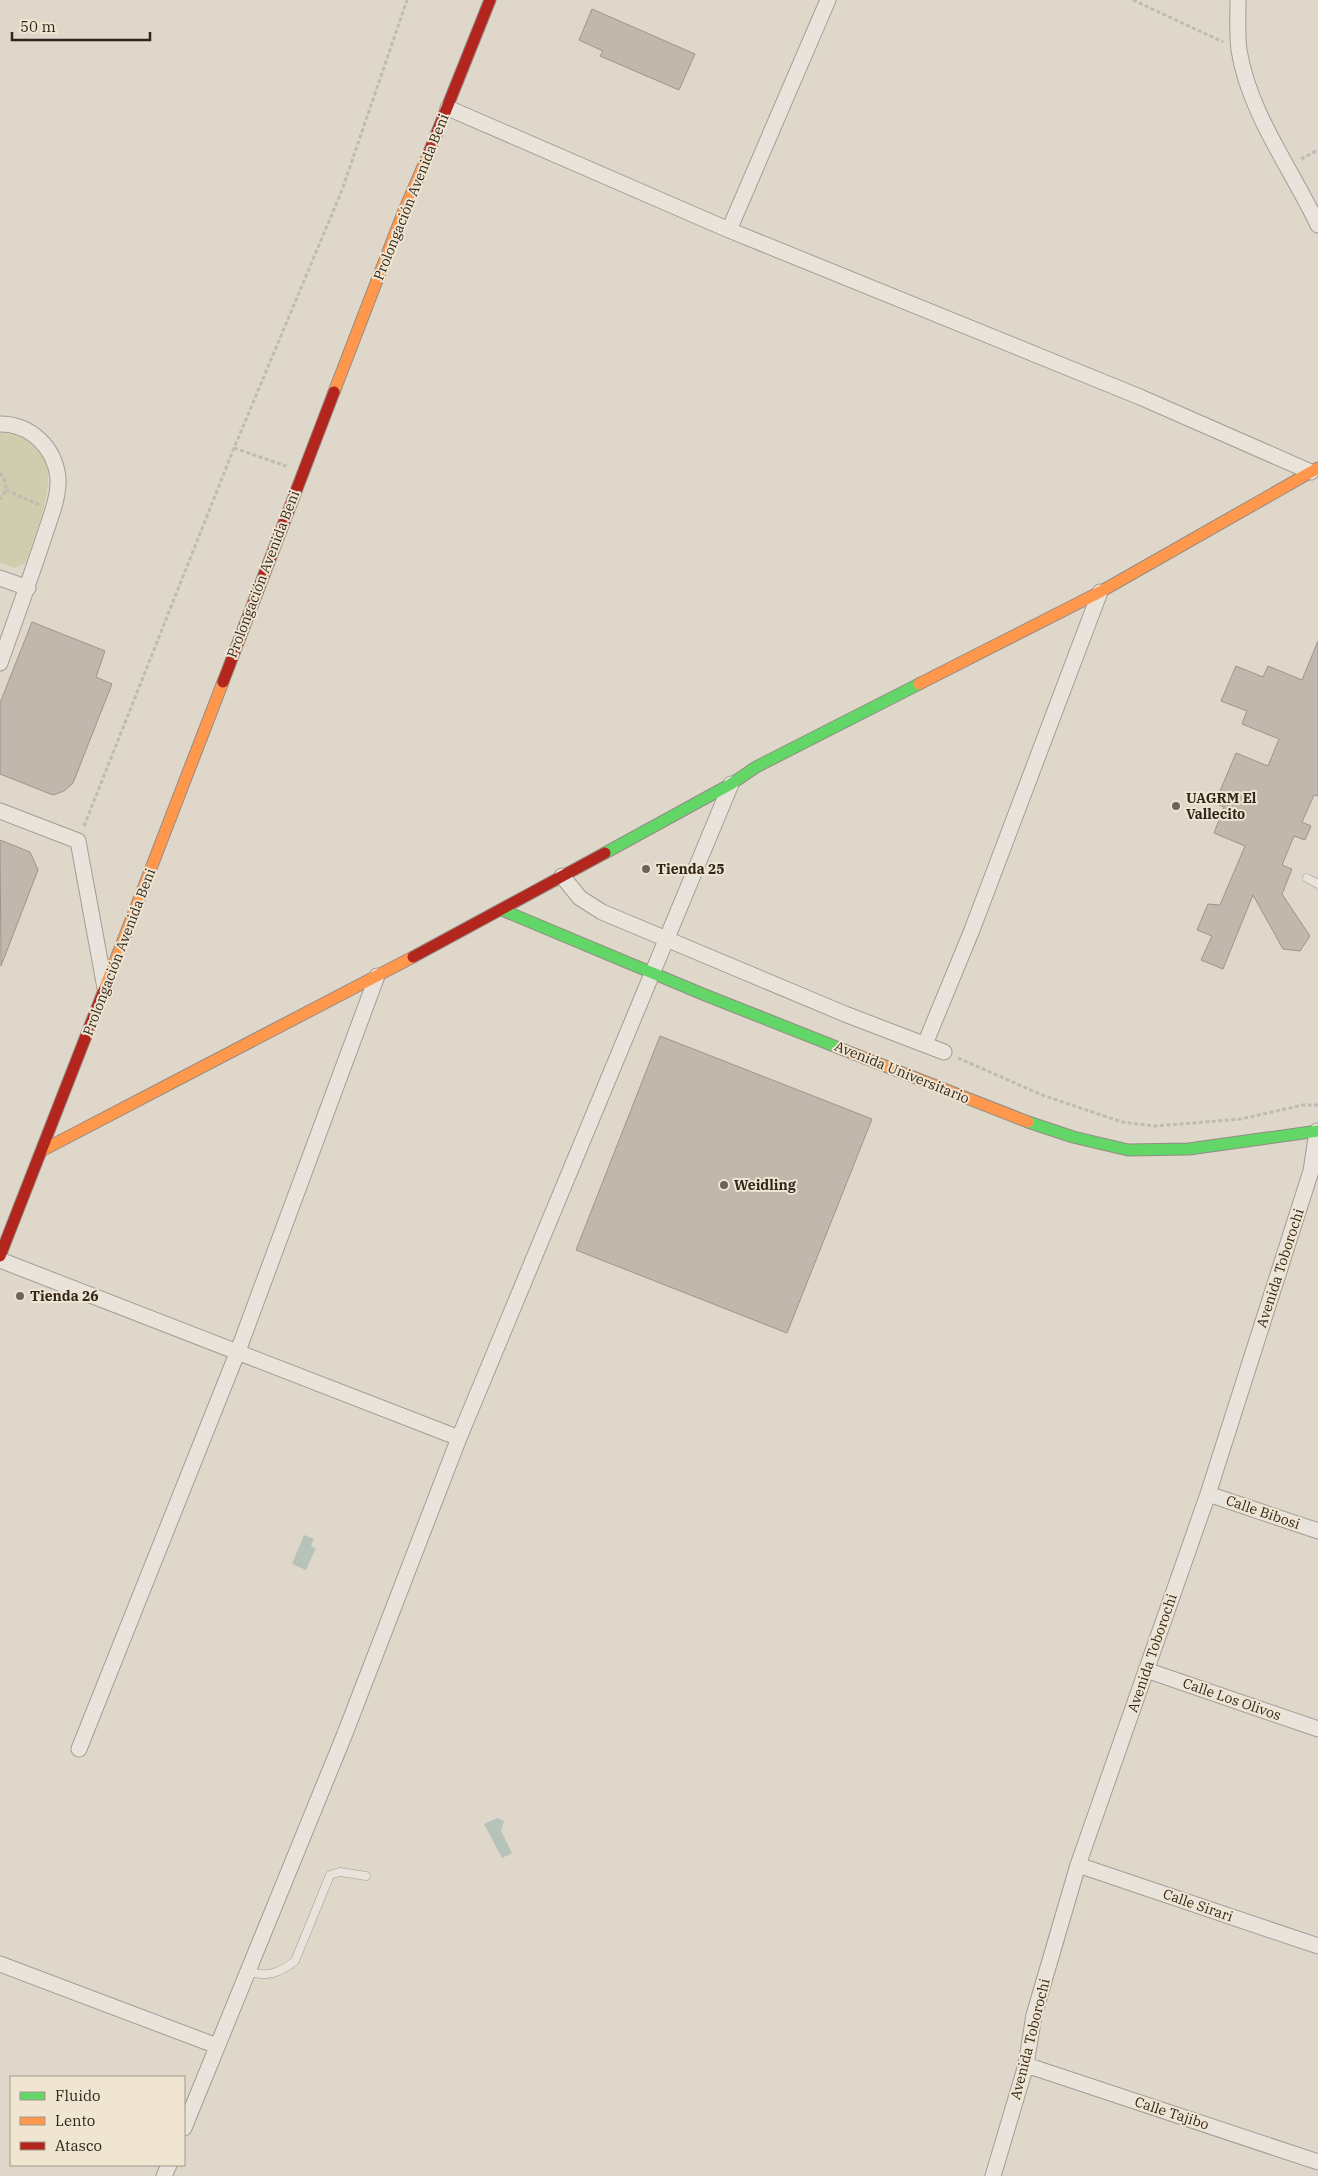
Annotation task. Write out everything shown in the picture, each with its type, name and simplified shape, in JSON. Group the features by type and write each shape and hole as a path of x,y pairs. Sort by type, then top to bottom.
{"street":[{"name":"Prolongación Avenida Beni","path":"0,1258 302,472 403,213 448,108 490,0"},
{"path":"729,230 828,0"},
{"path":"1238,0 1239,50 1256,108 1300,186 1318,225"},
{"path":"448,108 729,230 1315,470"},
{"path":"0,424 19,427 32,432 52,454 58,479 53,510 28,588 0,663"},
{"path":"43,1150 502,910 731,784 756,767 1100,592 1315,470"},
{"path":"0,578 28,588"},
{"path":"925,1044 972,930 1100,592"},
{"path":"185,2126 344,1736 459,1438 731,784"},
{"path":"0,811 78,841 105,988"},
{"path":"562,876 580,898 602,912 845,1014 944,1052"},
{"name":"Avenida Universitario","path":"502,910 652,973 1017,1118 1073,1136 1128,1150 1189,1149 1318,1131"},
{"path":"79,1749 238,1351 377,976"},
{"name":"Avenida Toborochi","path":"993,2176 1026,2065 1034,2016 1078,1865 1208,1494 1311,1171 1318,1131"},
{"path":"0,1258 459,1438"},
{"name":"Calle Bibosi","path":"1208,1494 1318,1531"},
{"name":"Calle Los Olivos","path":"1146,1670 1318,1728"},
{"name":"Calle Sirari","path":"1078,1865 1318,1946"},
{"path":"0,1964 217,2046"},
{"name":"Calle Tajibo","path":"1026,2065 1318,2162"}],"lane":[{"path":"1307,878 1318,884"},
{"path":"248,1970 261,1975 272,1974 285,1969 295,1961 330,1875 340,1872 366,1876"}],"path":[{"path":"78,841 234,448 342,190 407,0"},
{"path":"1133,0 1239,50"},
{"path":"234,448 302,472"},
{"path":"0,473 4,478 6,490 0,499"},
{"path":"6,490 53,510"},
{"path":"944,1052 1042,1095 1122,1122 1155,1126 1241,1119 1304,1105 1318,1105"}],"green space":[{"path":"0,432 26,439 39,449 46,463 48,479 42,515 26,563 15,568 0,563"}],"shaded area":[{"path":"304,1535 314,1539 311,1546 316,1548 306,1570 292,1564"},
{"path":"497,1818 504,1821 501,1831 512,1853 502,1858 484,1824"}],"building":[{"path":"592,9 695,54 679,90 600,56 603,51 579,40"},
{"path":"32,622 105,651 96,677 112,684 73,783 64,791 53,795 0,774 0,703"},
{"path":"1318,641 1318,796 1314,795 1302,822 1311,826 1305,840 1294,836 1282,865 1292,869 1282,894 1310,936 1300,951 1283,949 1253,895 1223,969 1201,960 1212,936 1197,930 1208,904 1220,905 1245,846 1214,833 1224,807 1215,803 1236,753 1268,766 1279,739 1242,724 1247,711 1221,701 1236,666 1263,677 1268,666 1302,680"},
{"path":"0,840 30,852 38,870 1,966"},
{"name":"Weidling","path":"660,1036 872,1119 787,1333 576,1250"}],"traffic: fast":[{"path":"605,853 731,784 756,767 919,684"},
{"path":"502,910 705,995 844,1050"},
{"path":"1028,1122 1073,1137 1128,1150 1189,1149 1318,1131"}],"traffic: slow":[{"path":"334,392 403,213 428,155"},
{"path":"919,684 1100,592 1318,468"},
{"path":"104,990 223,682"},
{"path":"43,1150 413,957"},
{"path":"844,1050 1028,1122"}],"traffic: jam":[{"path":"428,155 490,0"},
{"path":"223,682 334,392"},
{"path":"413,957 605,853"},
{"path":"0,1256 104,990"}],"place":[{"name":"UAGRM El Vallecito","path":"1176,806"},
{"name":"Tienda 25","path":"646,869"},
{"name":"Weidling","path":"724,1185"},
{"name":"Tienda 26","path":"20,1296"}]}
